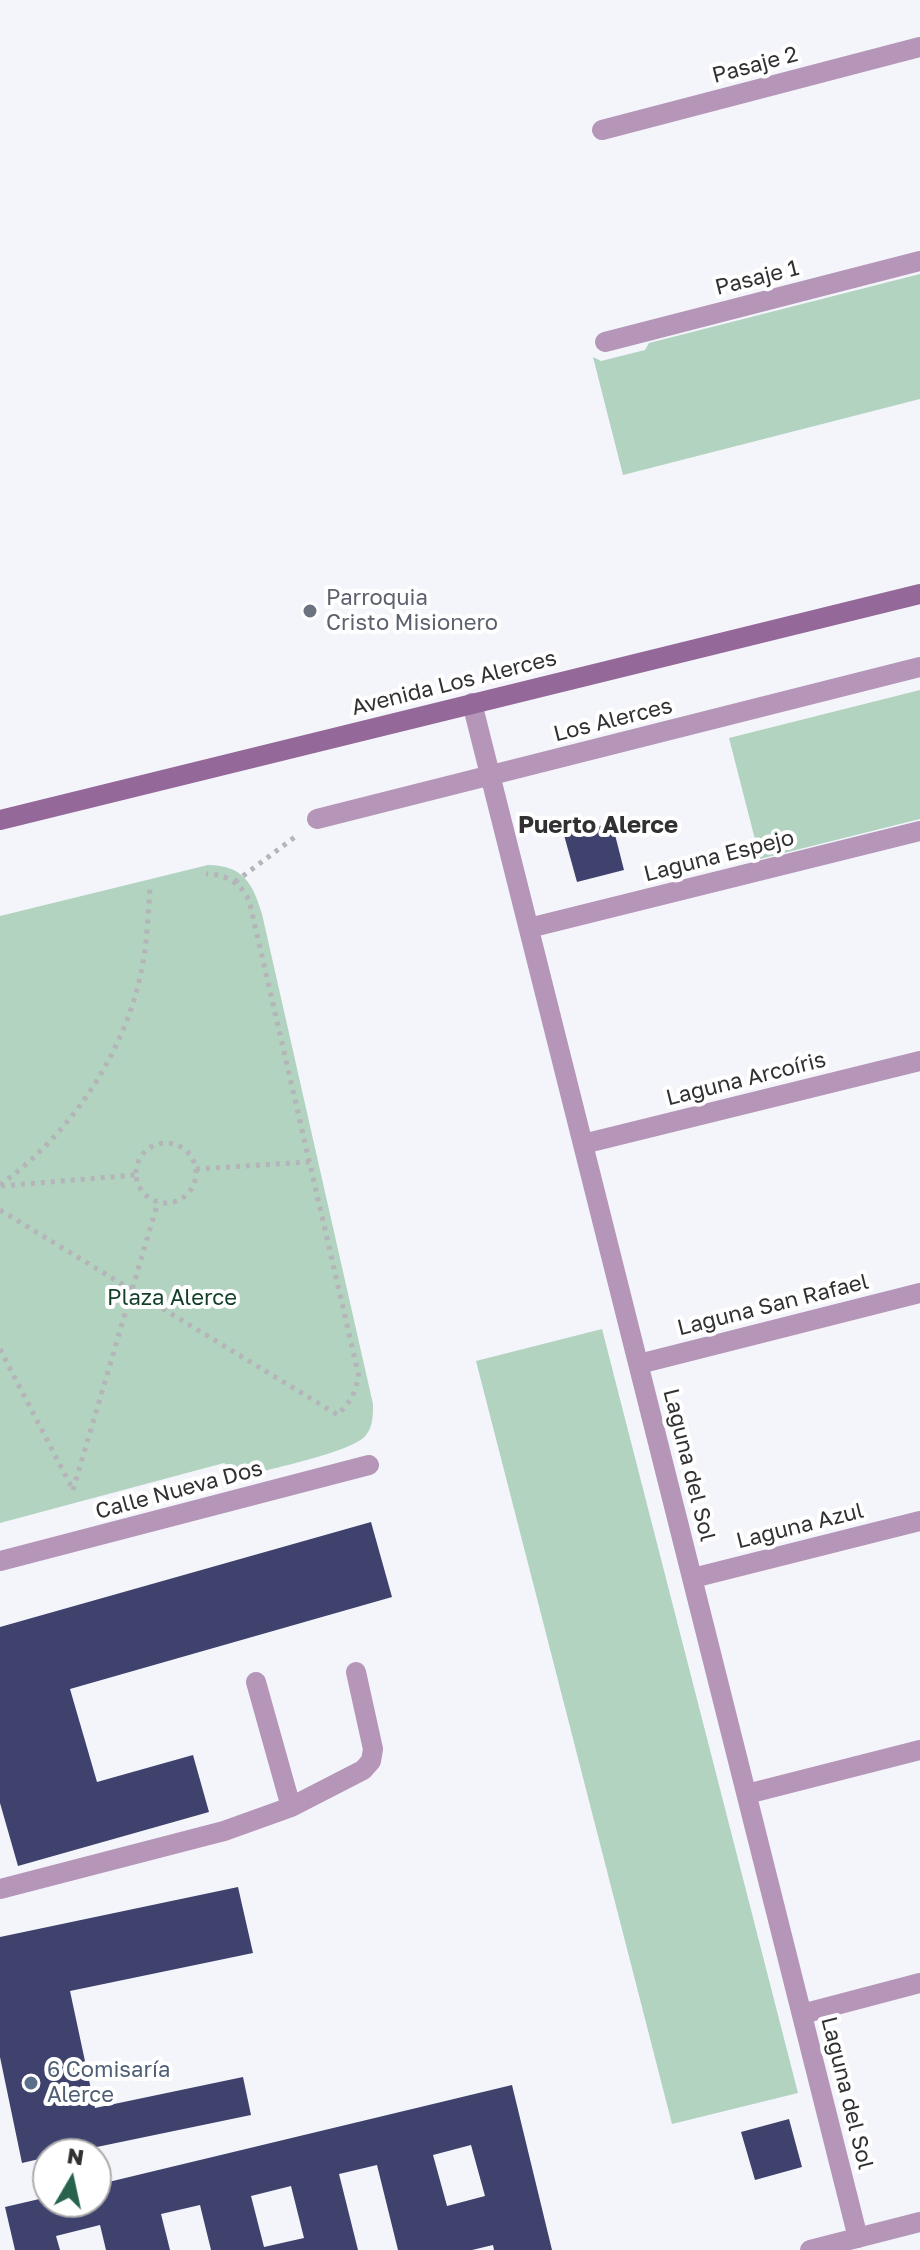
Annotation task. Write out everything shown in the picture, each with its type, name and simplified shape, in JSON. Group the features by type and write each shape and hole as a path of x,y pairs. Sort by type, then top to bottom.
{"main road":[{"name":"Avenida Los Alerces","path":"0,820 920,594"}],"street":[{"name":"Pasaje 2","path":"602,130 920,47"},
{"name":"Pasaje 1","path":"605,342 920,261"},
{"name":"Los Alerces","path":"317,819 920,667"},
{"name":"Laguna del Sol","path":"472,703 858,2238"},
{"name":"Laguna Espejo","path":"529,928 920,831"},
{"name":"Laguna Arcoíris","path":"583,1144 920,1061"},
{"name":"Laguna San Rafael","path":"639,1364 920,1293"},
{"name":"Calle Nueva Dos","path":"0,1561 369,1465"},
{"name":"Laguna Azul","path":"693,1578 920,1521"},
{"path":"0,1889 224,1831 291,1807 363,1770 371,1761 373,1749 356,1672"},
{"path":"256,1682 291,1807"},
{"path":"747,1794 920,1750"},
{"path":"802,2014 920,1983"},
{"path":"810,2250 920,2222"}],"path":[{"path":"235,882 317,819"},
{"path":"0,1210 338,1415 352,1398 359,1377 249,900 235,882 206,874"},
{"path":"0,1185 32,1159 61,1128 109,1060 135,997 141,972 150,888"},
{"path":"163,1142 181,1146 188,1152 196,1169 192,1188 177,1201 158,1202 142,1192 135,1175 139,1157 145,1149 163,1142"},
{"path":"196,1169 309,1162"},
{"path":"0,1185 135,1175"},
{"path":"0,1349 73,1490 158,1202"}],"green space":[{"path":"920,274 920,399 623,475 593,357 601,361 645,350 649,343"},
{"path":"920,690 920,819 760,859 729,738"},
{"name":"Plaza Alerce","path":"208,865 230,868 245,878 262,914 373,1404 371,1425 366,1435 347,1447 295,1463 252,1474 236,1472 224,1463 0,1523 0,916"},
{"path":"602,1329 798,2093 672,2124 476,1361"}],"building":[{"path":"612,823 624,870 577,882 564,835"},
{"path":"371,1522 392,1597 70,1689 97,1782 193,1755 209,1812 18,1866 0,1803 0,1627"},
{"path":"238,1887 253,1953 70,1991 95,2108 243,2077 251,2115 112,2144 112,2138 32,2138 32,2161 22,2163 0,2057 0,1937"},
{"path":"512,2085 552,2250 494,2250 493,2245 472,2250 398,2250 377,2165 339,2174 358,2250 211,2250 200,2205 161,2214 170,2250 106,2250 100,2225 56,2236 60,2250 15,2250 5,2207 32,2201 32,2218 112,2218 112,2181","holes":["471,2145 485,2196 447,2206 433,2155","291,2186 304,2238 264,2247 251,2196"]},
{"path":"789,2119 802,2167 755,2180 741,2132"}],"place":[{"name":"Parroquia Cristo Misionero","path":"310,611"},
{"name":"6 Comisaría Alerce","path":"31,2083"}],"district":[{"name":"Puerto Alerce","path":"598,825"}]}
